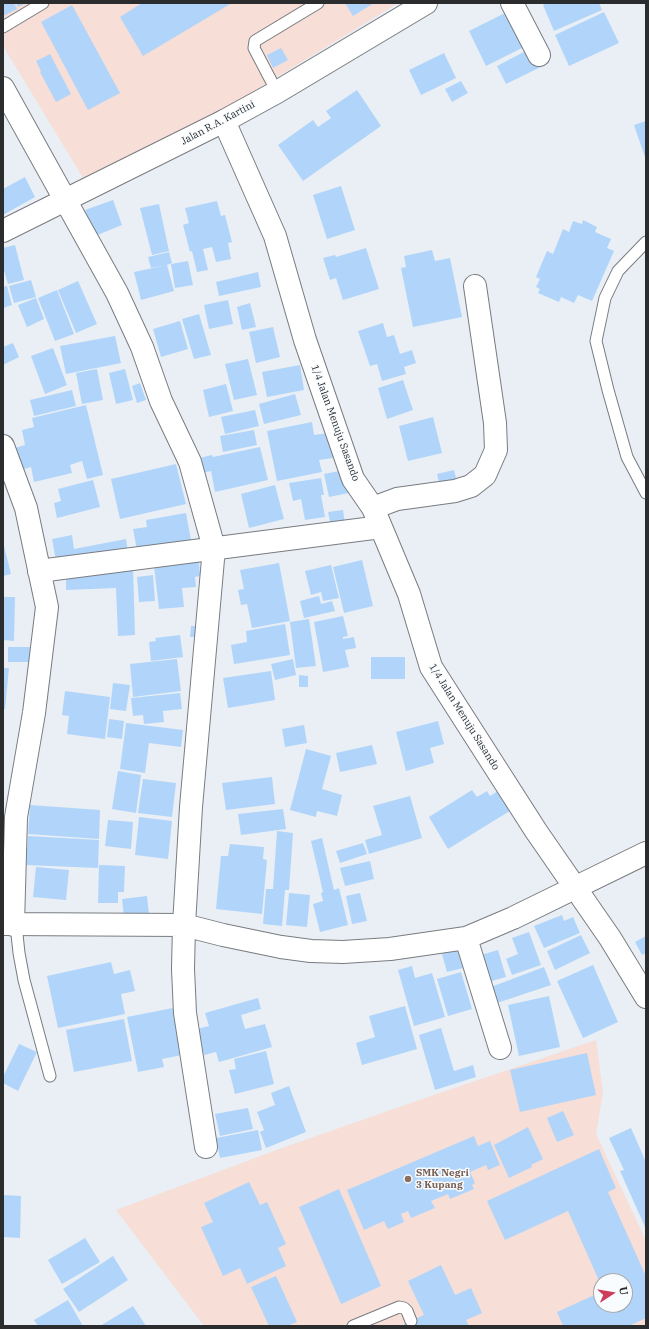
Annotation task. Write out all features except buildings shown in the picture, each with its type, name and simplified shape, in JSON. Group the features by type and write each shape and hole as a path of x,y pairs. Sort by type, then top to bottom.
{"street":[{"name":"Jalan R.A. Kartini","path":"3,231 224,122 426,3"},
{"path":"512,3 539,55"},
{"path":"3,88 118,293 142,347 161,401 190,462 214,548 191,807 183,969 185,1013 206,1147"},
{"name":"1/4 Jalan Menuju Sasando","path":"224,122 275,236 305,340 353,479 377,518 408,594 431,667 536,831 610,938 646,997"},
{"path":"39,571 214,548 377,518 397,499 456,491 471,486 484,475 496,450 495,423 474,286"},
{"path":"3,446 26,508 47,607 34,713 16,817 11,925 184,925 281,947 324,952 390,949 466,938 513,918 646,853"},
{"path":"466,938 500,1048"}],"lane":[{"path":"3,27 43,3"},
{"path":"277,92 254,48 255,41 318,3"},
{"path":"646,242 618,272 605,298 596,341 627,457 646,493"},
{"path":"11,925 50,1076"},
{"path":"353,1326 399,1307 404,1308 411,1321"}],"shaded area":[{"path":"3,3 398,3 91,191 3,46"},
{"name":"SMK Negri 3 Kupang","path":"596,1040 603,1092 596,1134 646,1241 646,1326 204,1326 116,1210 282,1148"}],"place":[{"name":"SMK Negri 3 Kupang","path":"408,1179"}]}
